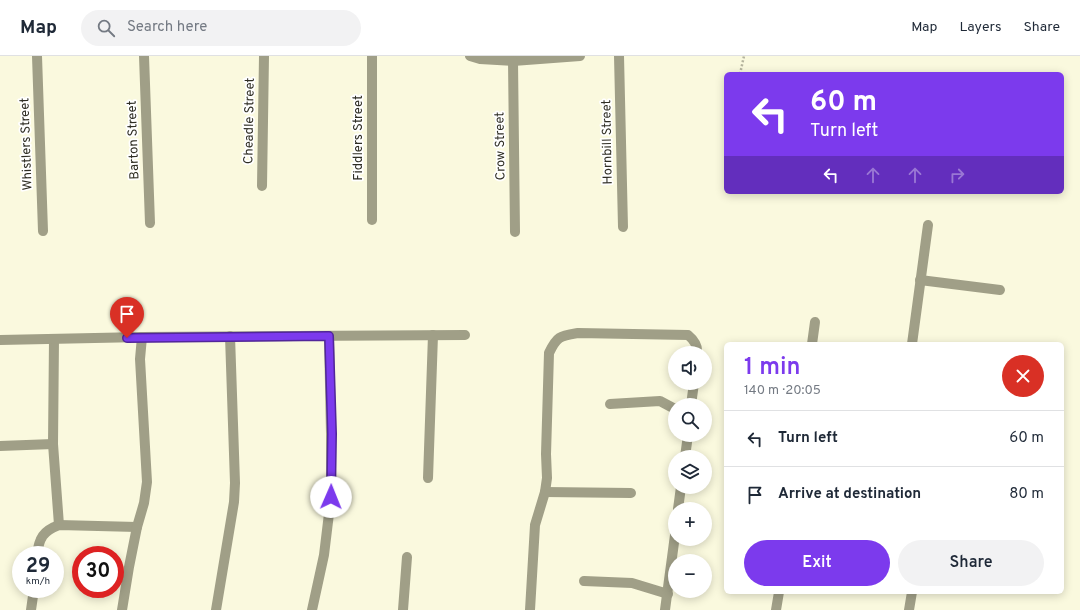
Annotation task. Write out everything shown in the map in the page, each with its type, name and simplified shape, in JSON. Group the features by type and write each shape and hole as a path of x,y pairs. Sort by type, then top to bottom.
{"street":[{"name":"Whistlers Street","path":"36,56 43,231"},
{"name":"Barton Street","path":"144,56 150,223"},
{"name":"Cheadle Street","path":"262,186 264,56"},
{"name":"Fiddlers Street","path":"372,56 372,220"},
{"path":"470,56 480,59 513,61 580,56"},
{"name":"Hornbill Street","path":"619,56 623,227"},
{"name":"Crow Street","path":"513,61 515,232"},
{"path":"912,342 928,225"},
{"path":"920,280 1000,290"},
{"path":"812,342 815,322"},
{"path":"530,610 535,525 545,492 547,478 546,454 549,353 555,341 564,335 578,333 688,335 694,340 696,346"},
{"path":"428,478 433,335"},
{"path":"0,340 230,336 465,335"},
{"path":"216,610 234,502 235,483 230,336"},
{"path":"312,610 324,554 331,497 332,434 329,336"},
{"path":"122,610 137,527 144,503 147,476 140,359 142,337"},
{"path":"54,339 53,444 59,525"},
{"path":"610,404 660,401 668,405"},
{"path":"0,446 53,444"},
{"path":"545,492 631,492"},
{"path":"38,546 41,537 46,532 59,525 137,527"},
{"path":"403,610 407,557"},
{"path":"584,581 632,583 668,594 665,610"},
{"path":"776,610 779,594"},
{"path":"910,610 912,594"},
{"path":"31,610 33,598"}],"path":[{"path":"740,72 744,56"}],"route":[{"path":"127,338 329,336 332,434 331,497"}]}
